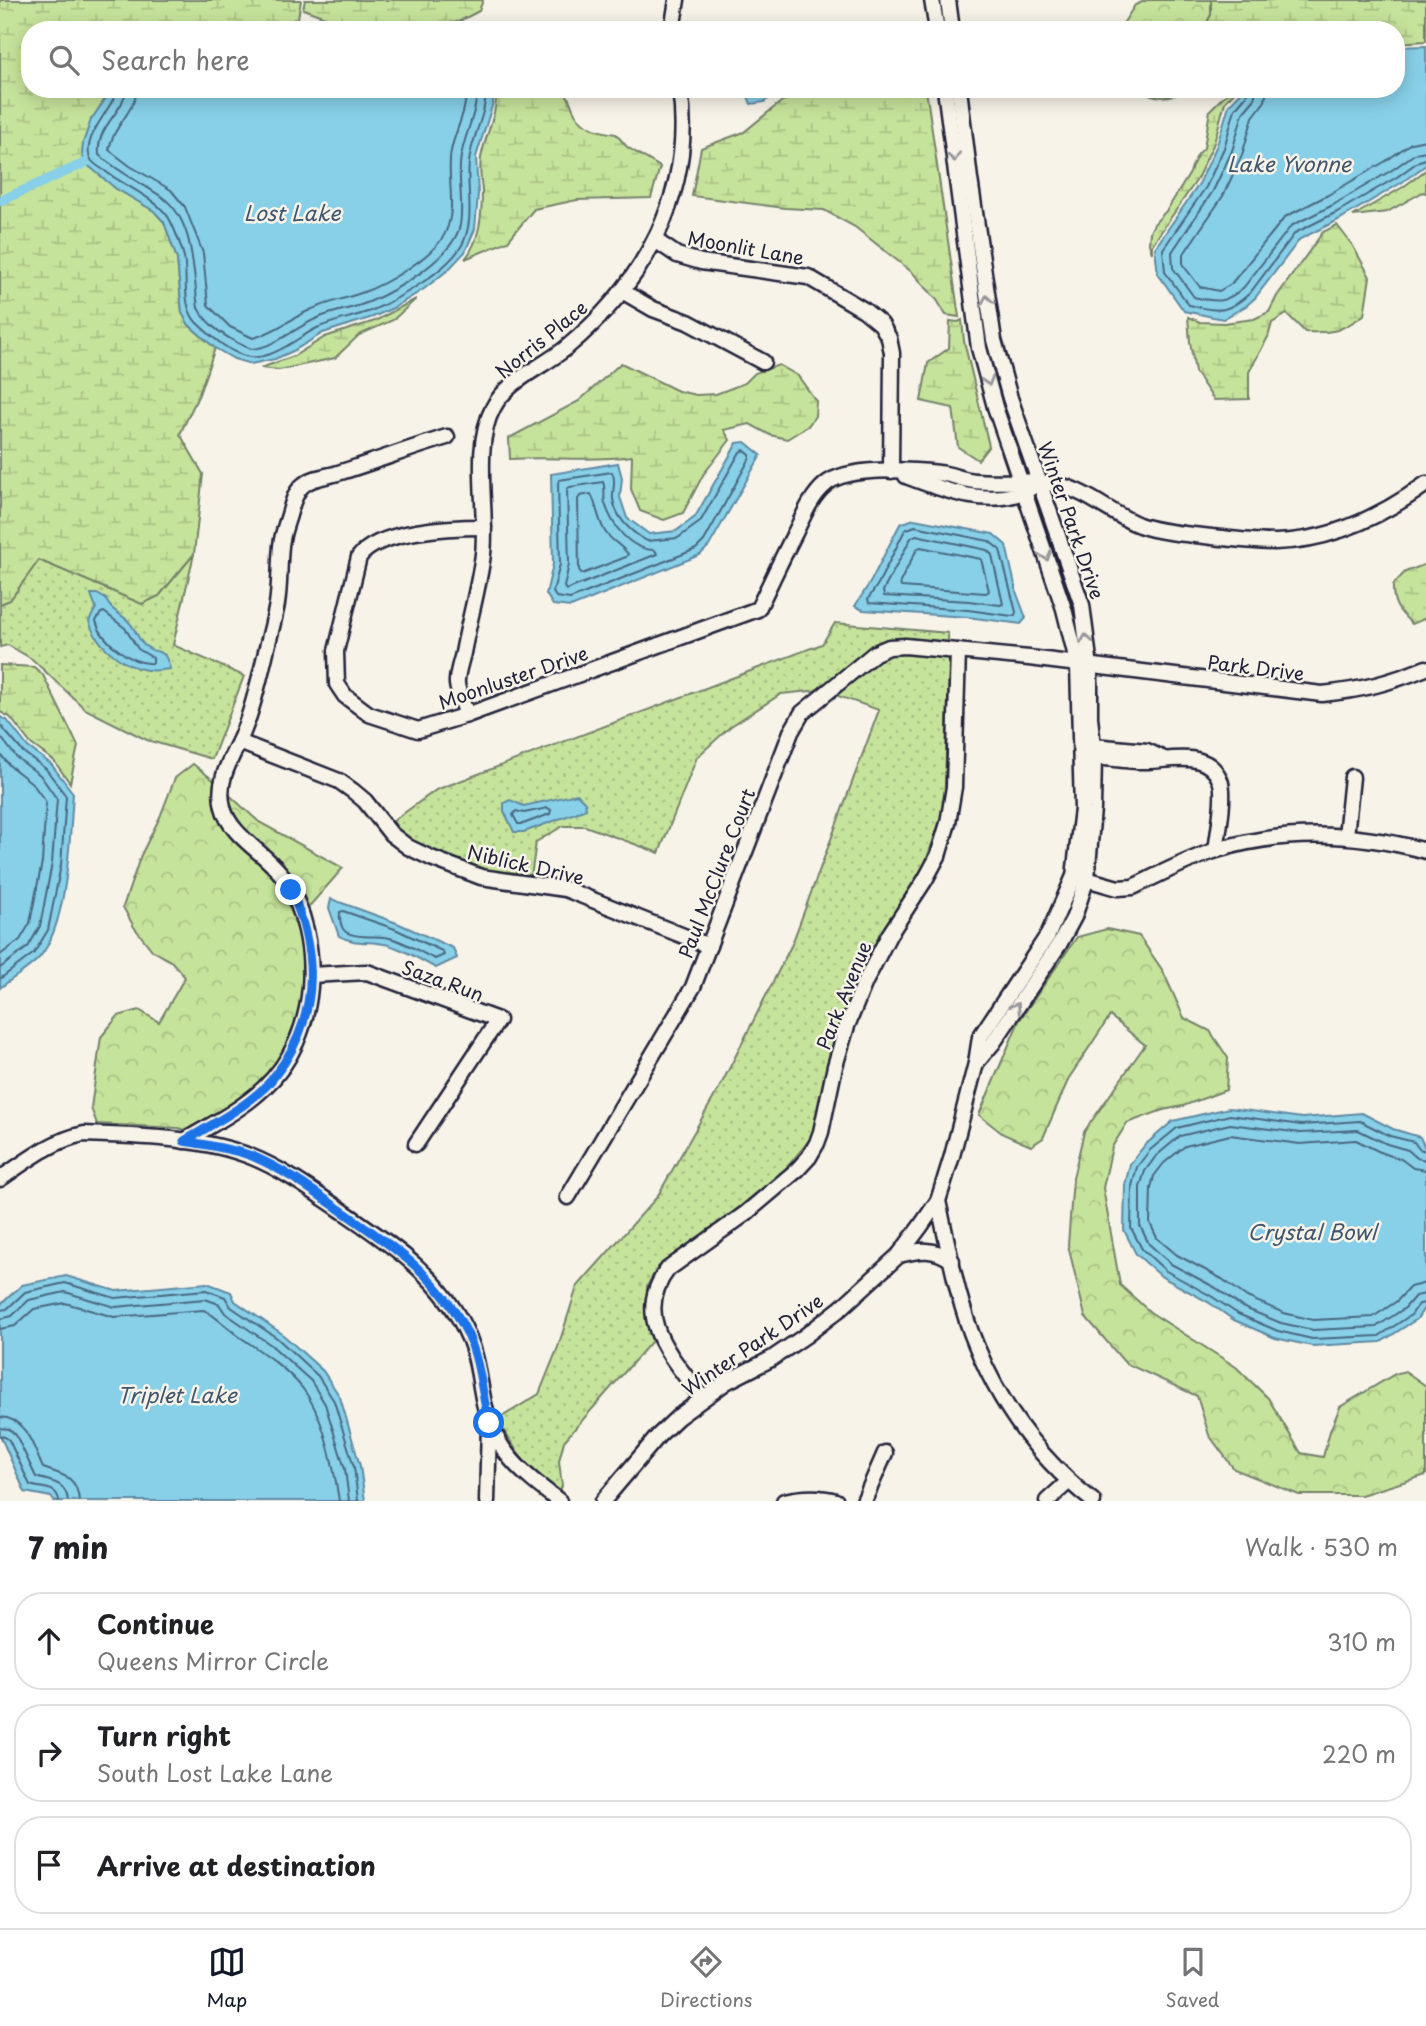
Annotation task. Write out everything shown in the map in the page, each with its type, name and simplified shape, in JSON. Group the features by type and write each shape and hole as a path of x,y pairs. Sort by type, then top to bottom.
{"street":[{"path":"674,21 677,0"},
{"path":"932,0 936,21"},
{"path":"948,0 951,21"},
{"name":"Norris Place","path":"467,715 457,684 483,554 483,447 486,424 493,407 514,384 563,350 595,323 622,291 655,240 674,195 682,152 684,114 681,98"},
{"name":"Winter Park Drive","path":"947,98 994,340 1010,398 1082,605 1084,666 1080,877"},
{"name":"Winter Park Drive","path":"603,1501 659,1435 702,1398 726,1382 771,1359 804,1336 841,1308 898,1255 937,1201 952,1156 976,1063 993,1043 1074,918 1093,809 1093,751 1084,666 995,407 979,348 971,303 959,98"},
{"name":"Moonlit Lane","path":"655,240 677,255 701,262 807,277 864,310 881,324 889,338 892,353 891,471"},
{"path":"622,291 653,309 688,321 763,362"},
{"path":"184,1141 265,1087 292,1050 309,1000 309,944 302,916 291,890 278,870 225,817 221,803 221,785 227,765 239,742 258,687 277,604 281,542 295,496 302,486 312,479 339,473 447,437"},
{"name":"Moonluster Drive","path":"484,527 444,527 396,536 365,549 359,557 336,651 337,684 345,696 369,714 418,730 467,715 758,609 807,508 824,485 837,476 891,471 941,473 975,481 1022,486"},
{"name":"Moonluster Drive","path":"891,471 937,488 970,495 1010,497 1022,486"},
{"path":"970,495 975,481"},
{"path":"1022,486 1039,483 1071,488 1117,516 1171,533 1279,542 1348,528 1373,518 1426,484"},
{"name":"Paul McClure Court","path":"568,1198 694,987 792,732 802,713 876,653 889,647 905,646 958,652"},
{"path":"958,652 1084,666"},
{"name":"Park Avenue","path":"702,1398 657,1332 652,1316 653,1297 658,1282 668,1269 745,1214 797,1170 817,1143 835,1066 847,1026 865,982 889,934 938,856 948,823 954,787 958,652"},
{"name":"Park Drive","path":"1084,666 1322,694 1357,691 1391,682 1426,668"},
{"name":"Niblick Drive","path":"239,742 339,781 365,801 391,834 408,847 431,858 481,877 565,889 709,946"},
{"path":"1093,751 1147,751 1164,759 1188,758 1211,767 1221,781 1222,792 1216,850"},
{"path":"1346,836 1352,777"},
{"path":"1080,877 1118,888 1133,887 1216,850 1262,840 1307,836 1346,836 1426,850"},
{"name":"Saza Run","path":"311,975 367,972 498,1020 416,1144"},
{"path":"0,1180 26,1161 68,1137 84,1134 184,1141 219,1147 252,1156 314,1192 411,1260 453,1307 469,1337 489,1423 487,1501"},
{"path":"937,1201 964,1308 975,1344 990,1378 1013,1418 1037,1450 1068,1482 1093,1501"},
{"path":"898,1255 932,1251 944,1254 952,1261"},
{"path":"489,1423 500,1445 515,1465 559,1501"},
{"path":"864,1501 885,1453"},
{"path":"1047,1501 1068,1482"},
{"path":"784,1501 803,1497 836,1501"}],"green space":[{"path":"0,0 301,0 298,18 290,21 21,21 21,98 105,98 92,120 82,154 115,188 154,211 164,222 177,259 182,313 189,325 215,348 199,394 180,434 203,474 194,554 159,596 142,604 39,560 10,600 0,604"},
{"path":"305,0 483,0 479,11 460,21 328,21 328,18 303,9"},
{"path":"1147,0 1211,0 1211,15 1208,21 1125,21 1135,5"},
{"path":"1211,0 1426,0 1426,41 1405,42 1405,21 1208,21 1211,15"},
{"path":"496,98 568,98 576,115 585,124 616,134 627,147 660,167 651,198 577,200 534,209 508,241 465,259 474,244 481,218 480,162"},
{"path":"789,98 927,98 959,317 946,315 937,300 913,273 855,227 824,210 785,208 692,196 701,148 744,132"},
{"path":"1222,98 1229,98 1225,102 1214,143 1196,181 1152,245 1152,253 1149,244 1150,232 1167,210 1204,148 1210,110"},
{"path":"1426,170 1426,193 1423,192 1387,212 1353,216 1403,187"},
{"path":"1337,225 1353,246 1370,277 1364,315 1330,332 1305,332 1287,314 1272,323 1268,337 1249,372 1249,399 1214,400 1195,372 1188,317 1200,322 1224,323 1254,319 1269,312 1277,296 1323,232"},
{"path":"416,299 393,320 359,335 335,358 279,370 261,368 294,356 325,337 375,321"},
{"path":"962,320 964,341 989,446 978,460 958,447 953,408 921,401 928,363 949,348 950,321"},
{"path":"621,363 678,391 696,395 716,394 745,383 755,373 779,365 798,376 816,401 815,416 808,426 787,439 770,435 750,424 724,430 730,440 703,475 683,513 664,520 640,511 631,489 632,456 601,459 510,459 509,438 579,401"},
{"path":"194,554 173,645 244,676 212,759 147,740 85,709 32,659 8,645 0,647 0,604 10,600 39,560 142,604 159,596"},
{"path":"1426,564 1426,618 1412,624 1397,607 1393,585 1405,572"},
{"path":"835,623 948,633 944,810 924,866 865,960 848,1003 812,1137 784,1171 658,1267 647,1286 646,1320 652,1341 564,1441 559,1461 562,1486 560,1491 536,1475 497,1420 539,1394 558,1347 577,1287 657,1197 722,1083 792,944 879,710 821,690 781,694 731,726 697,757 659,853 585,826 563,826 536,842 531,877 507,878 459,864 426,849 401,831 393,821 436,790 822,644"},
{"path":"0,665 34,667 43,675 78,746 70,783 54,761 31,744 10,717 0,712"},
{"path":"193,764 217,783 216,803 275,874 287,893 304,946 304,999 288,1047 262,1083 241,1100 190,1131 97,1124 91,1108 101,1037 118,1016 139,1010 159,1022 185,977 172,962 152,950 123,907 141,855 175,778"},
{"path":"226,792 259,822 343,868 306,910 230,814"},
{"path":"1107,929 1139,936 1163,971 1184,1018 1210,1031 1228,1058 1226,1090 1127,1123 1112,1147 1103,1188 1120,1285 1150,1312 1236,1367 1268,1398 1301,1453 1323,1457 1340,1407 1395,1374 1405,1371 1426,1386 1426,1475 1361,1495 1299,1495 1234,1469 1209,1435 1197,1396 1125,1363 1085,1316 1068,1245 1073,1178 1084,1132 1145,1045 1110,1016 1069,1078 1043,1138 1031,1146 1003,1134 979,1115 1019,1021 1077,937"}],"water":[{"name":"Lake Yvonne","path":"1426,46 1426,165 1340,219 1300,239 1246,306 1223,319 1184,311 1158,274 1155,248 1199,184 1217,145 1229,105 1236,98 1405,98 1405,47"},
{"name":"Lost Lake","path":"106,98 493,98 493,103 476,157 478,194 475,229 465,252 424,289 393,308 323,333 275,359 251,364 234,359 215,348 189,325 182,313 177,259 164,222 154,211 115,188 85,163 83,143 91,120"},
{"path":"749,98 769,98 764,102 751,104"},
{"path":"745,442 761,455 709,546 700,555 571,607 553,605 546,594 553,564 551,474 618,463 622,478 620,497 627,518 649,534 676,531 695,517 737,443"},
{"path":"914,519 993,534 1006,545 1017,594 1026,618 1021,624 967,617 863,610 855,606 900,524"},
{"path":"91,594 106,599 110,606 131,624 144,645 163,653 170,669 152,671 133,666 102,645 89,621 96,608"},
{"path":"0,717 7,720 28,747 51,764 73,793 66,879 56,925 39,958 0,988"},
{"path":"577,794 585,802 586,809 524,832 514,832 504,811 504,803 510,800 524,806"},
{"path":"331,899 397,923 453,948 457,958 436,968 390,945 344,939 339,936 329,908"},
{"name":"Crystal Bowl","path":"1229,1108 1302,1118 1362,1113 1393,1129 1420,1137 1426,1150 1426,1305 1417,1319 1381,1342 1312,1346 1275,1338 1234,1320 1208,1302 1162,1277 1136,1254 1124,1230 1125,1185 1130,1164 1145,1145 1173,1121"},
{"name":"Triplet Lake","path":"66,1276 116,1291 207,1283 231,1292 235,1301 281,1333 323,1371 340,1397 360,1466 365,1501 54,1501 51,1497 25,1492 0,1435 0,1305 22,1285"}],"waterway":[{"path":"0,201 85,163"}],"route":[{"path":"291,890 302,916 309,944 311,975 309,1000 292,1050 265,1087 184,1141 252,1156 314,1192 411,1260 453,1307 469,1337 489,1423"}]}
